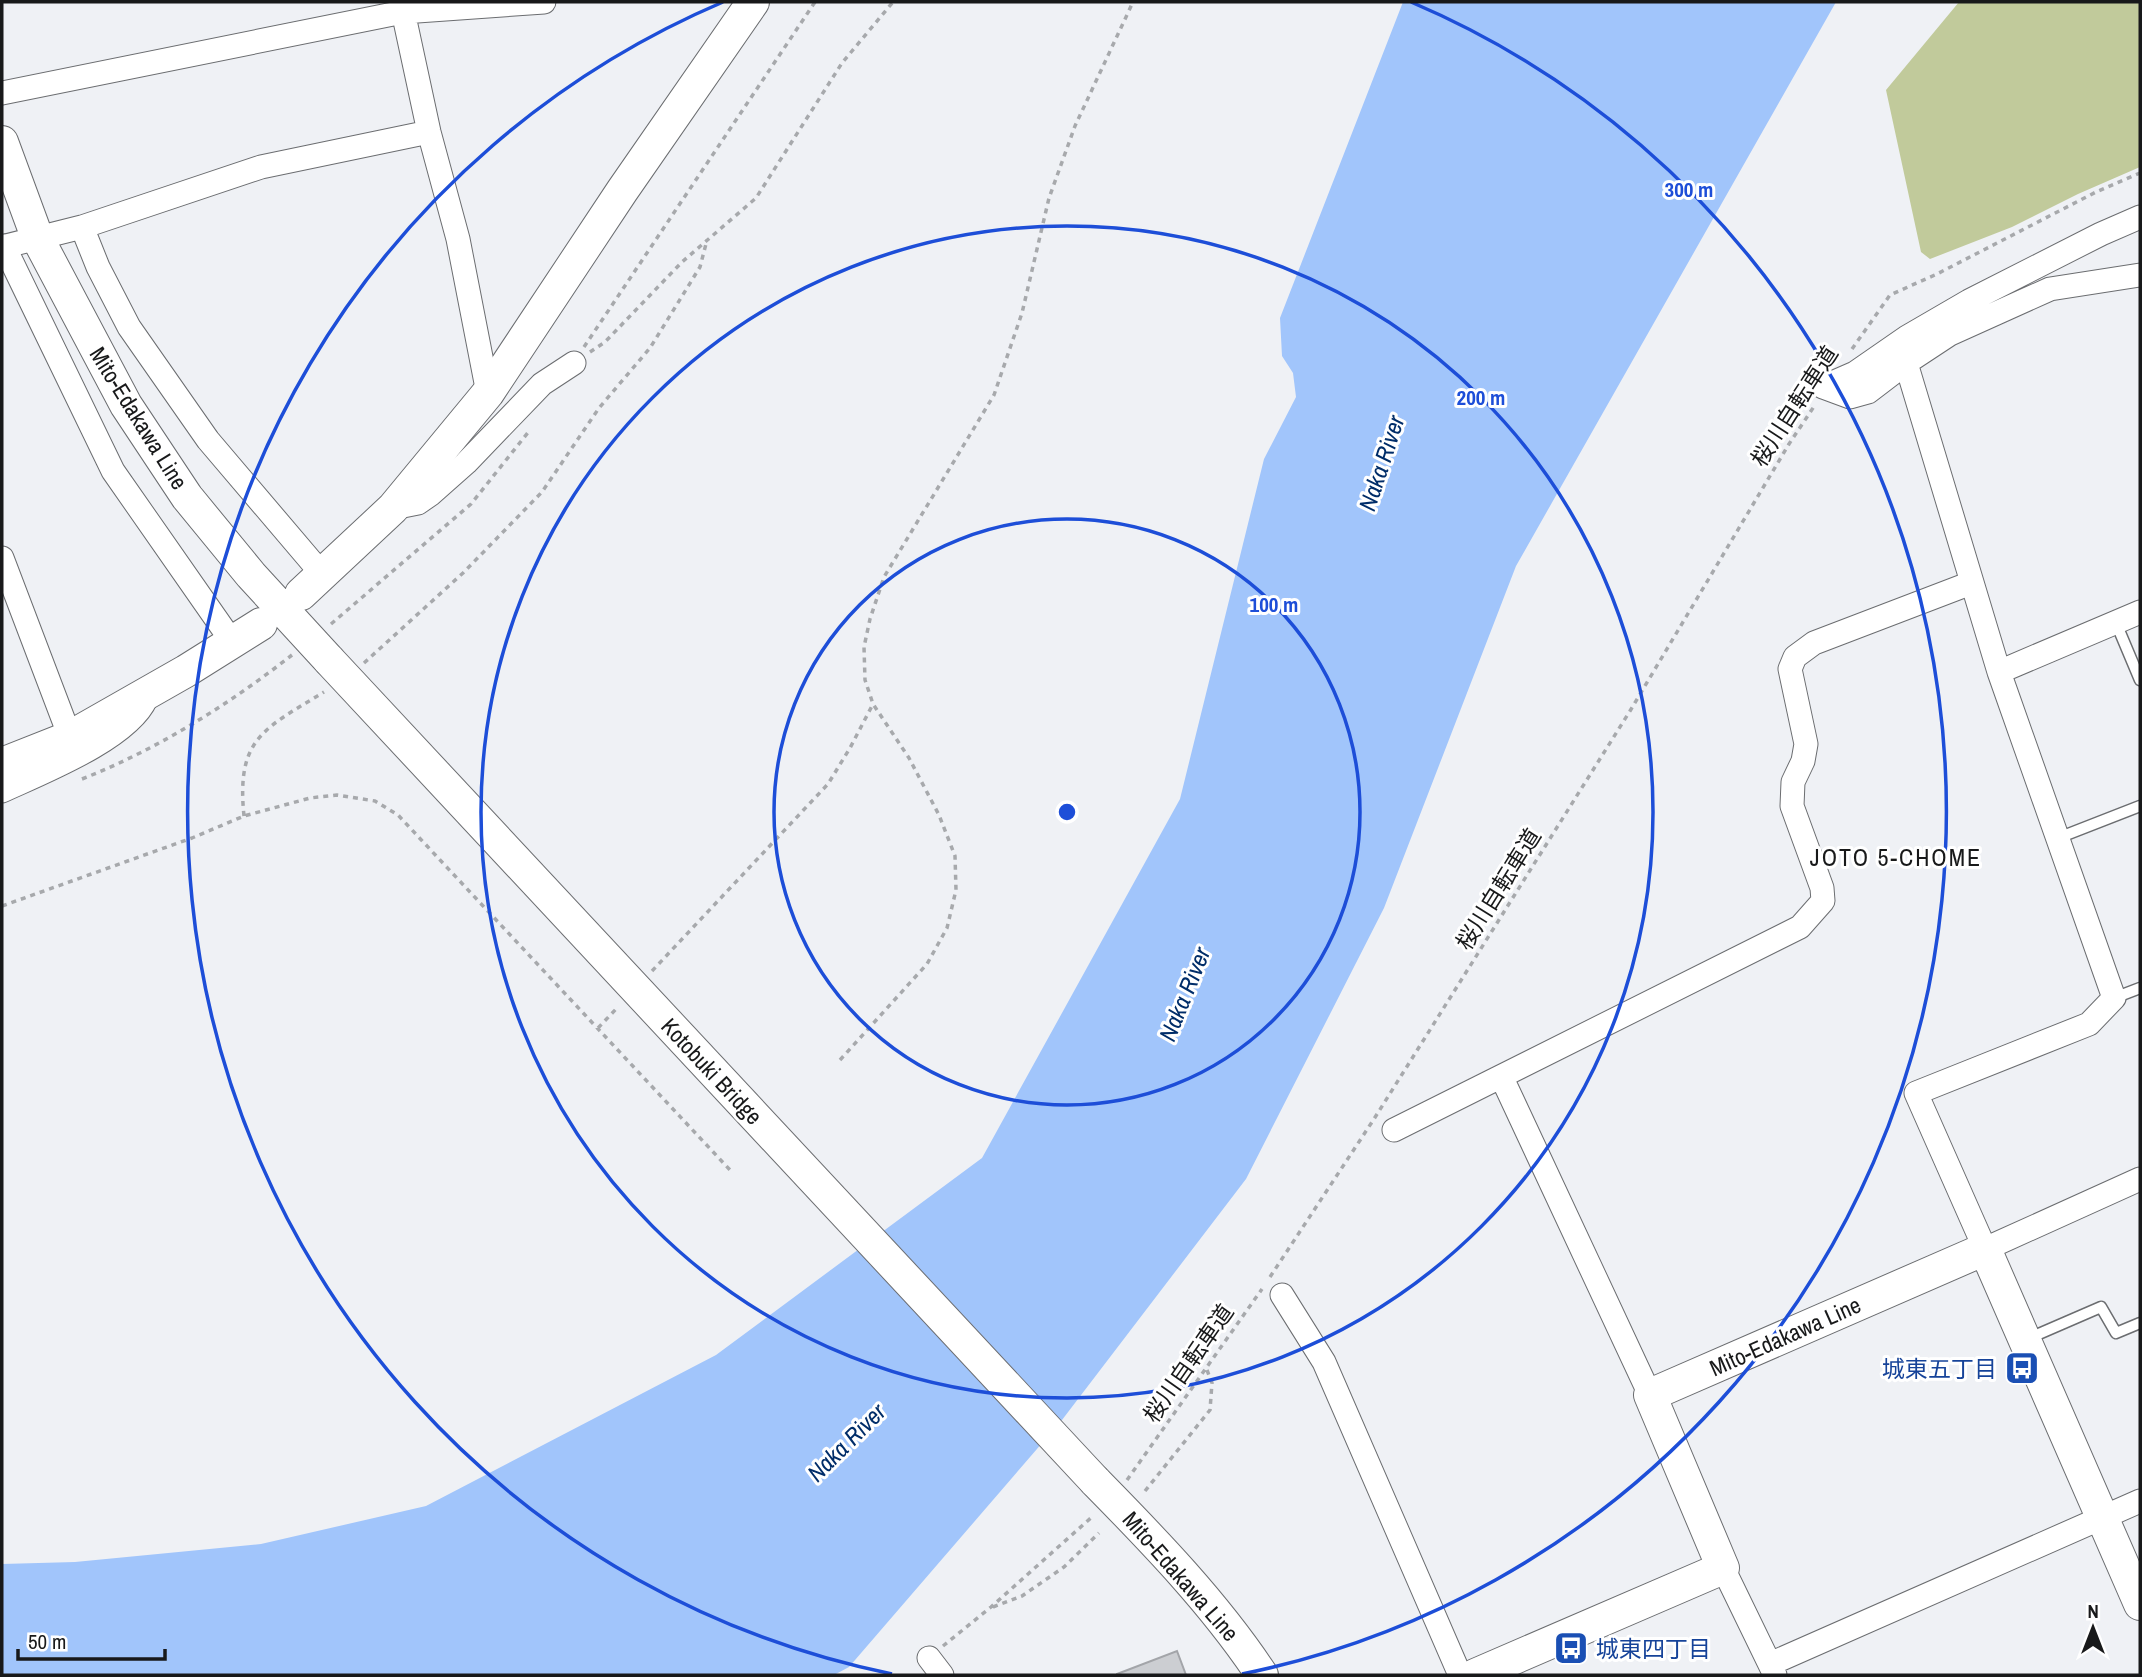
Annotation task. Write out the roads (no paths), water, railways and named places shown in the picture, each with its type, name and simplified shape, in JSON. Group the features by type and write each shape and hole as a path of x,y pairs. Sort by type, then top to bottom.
{"main road":[{"path":"312,584 393,508 488,393 622,191 753,2"},
{"name":"Mito-Edakawa Line","path":"2,142 37,237 126,405 187,497 251,575 342,665"},
{"path":"2,764 70,737 261,624"},
{"name":"Kotobuki Bridge","path":"342,665 1103,1489"},
{"path":"1985,1249 2140,1604"},
{"name":"Mito-Edakawa Line","path":"1650,1395 1985,1249"},
{"path":"1475,1675 1723,1567 1650,1395"},
{"name":"Mito-Edakawa Line","path":"1103,1489 1160,1549 1234,1635 1262,1675"}],"street":[{"path":"2,93 402,7 544,2"},
{"path":"402,7 429,132 458,239 488,393"},
{"path":"233,643 113,471 3,246 82,227 261,167 429,132"},
{"path":"2140,217 1969,301 1907,337 1855,373 1823,387 1850,397 1868,392 1950,334 2050,289 2140,275"},
{"path":"82,227 97,267 129,327 312,584"},
{"path":"393,508 418,503 431,494 466,463 542,384 574,363"},
{"path":"1906,363 1999,672 2114,998 2089,1024 1916,1093 1985,1249 2140,1179"},
{"path":"2,558 70,737"},
{"path":"1394,1130 1800,927 1823,901 1822,888 1792,806 1793,782 1806,744 1790,669 1795,657 1814,643 1971,583"},
{"path":"1999,672 2140,612"},
{"path":"2,790 94,746 120,729 140,712 148,693"},
{"path":"1502,1078 1650,1395"},
{"path":"1282,1295 1324,1362 1460,1675"},
{"path":"1723,1567 1772,1669 2140,1501"}],"lane":[{"path":"2116,623 2140,680"},
{"path":"2058,838 2140,806"},
{"path":"2114,998 2140,988"},
{"path":"2025,1340 2101,1307 2116,1333 2140,1323"}],"water":[{"name":"Naka River","path":"1403,2 1836,2 1516,566 1384,908 1246,1179 1062,1420 849,1667 834,1675 2,1675 2,1564 75,1562 261,1544 426,1506 716,1355 982,1158 1180,799 1264,459 1296,397 1293,373 1282,356 1280,318"}],"place":[{"name":"城東五丁目","path":"2022,1368"},
{"name":"城東四丁目","path":"1571,1648"}],"district":[{"name":"JOTO 5-CHOME","path":"1896,857"}]}
